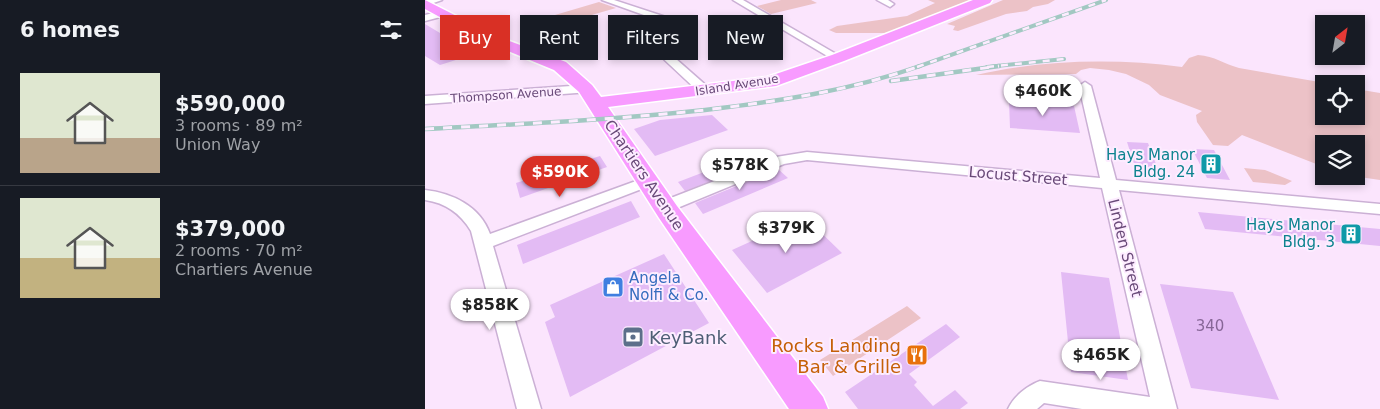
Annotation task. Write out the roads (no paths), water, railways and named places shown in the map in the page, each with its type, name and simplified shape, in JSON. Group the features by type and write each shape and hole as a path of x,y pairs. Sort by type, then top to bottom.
{"main road":[{"name":"Island Avenue","path":"591,96 705,90 769,82 838,58 985,0"},
{"name":"Chartiers Avenue","path":"425,4 439,7 498,42 560,66 591,96 647,182 810,409"}],"street":[{"path":"606,0 651,15"},
{"path":"737,0 838,58"},
{"path":"425,18 439,7"},
{"path":"671,60 705,90"},
{"name":"Linden Street","path":"1085,86 1165,409"},
{"name":"Thompson Avenue","path":"425,100 591,96"},
{"name":"Locust Street","path":"665,207 781,160 796,156 1380,209"},
{"path":"484,243 647,182"},
{"path":"425,195 455,202 464,208 480,231 529,409"},
{"path":"1020,409 1040,392 1155,409"}],"railway":[{"path":"917,67 1106,0"},
{"path":"987,67 1064,59"},
{"path":"891,81 999,66"},
{"path":"425,129 600,119 733,107 841,89 917,67"}],"place":[{"name":"Hays Manor Bldg. 24","path":"1211,164"},
{"name":"Hays Manor Bldg. 3","path":"1351,234"},
{"name":"Angela Nolfi & Co.","path":"613,287"},
{"name":"KeyBank","path":"633,337"},
{"name":"Rocks Landing Bar & Grille","path":"917,355"}]}
